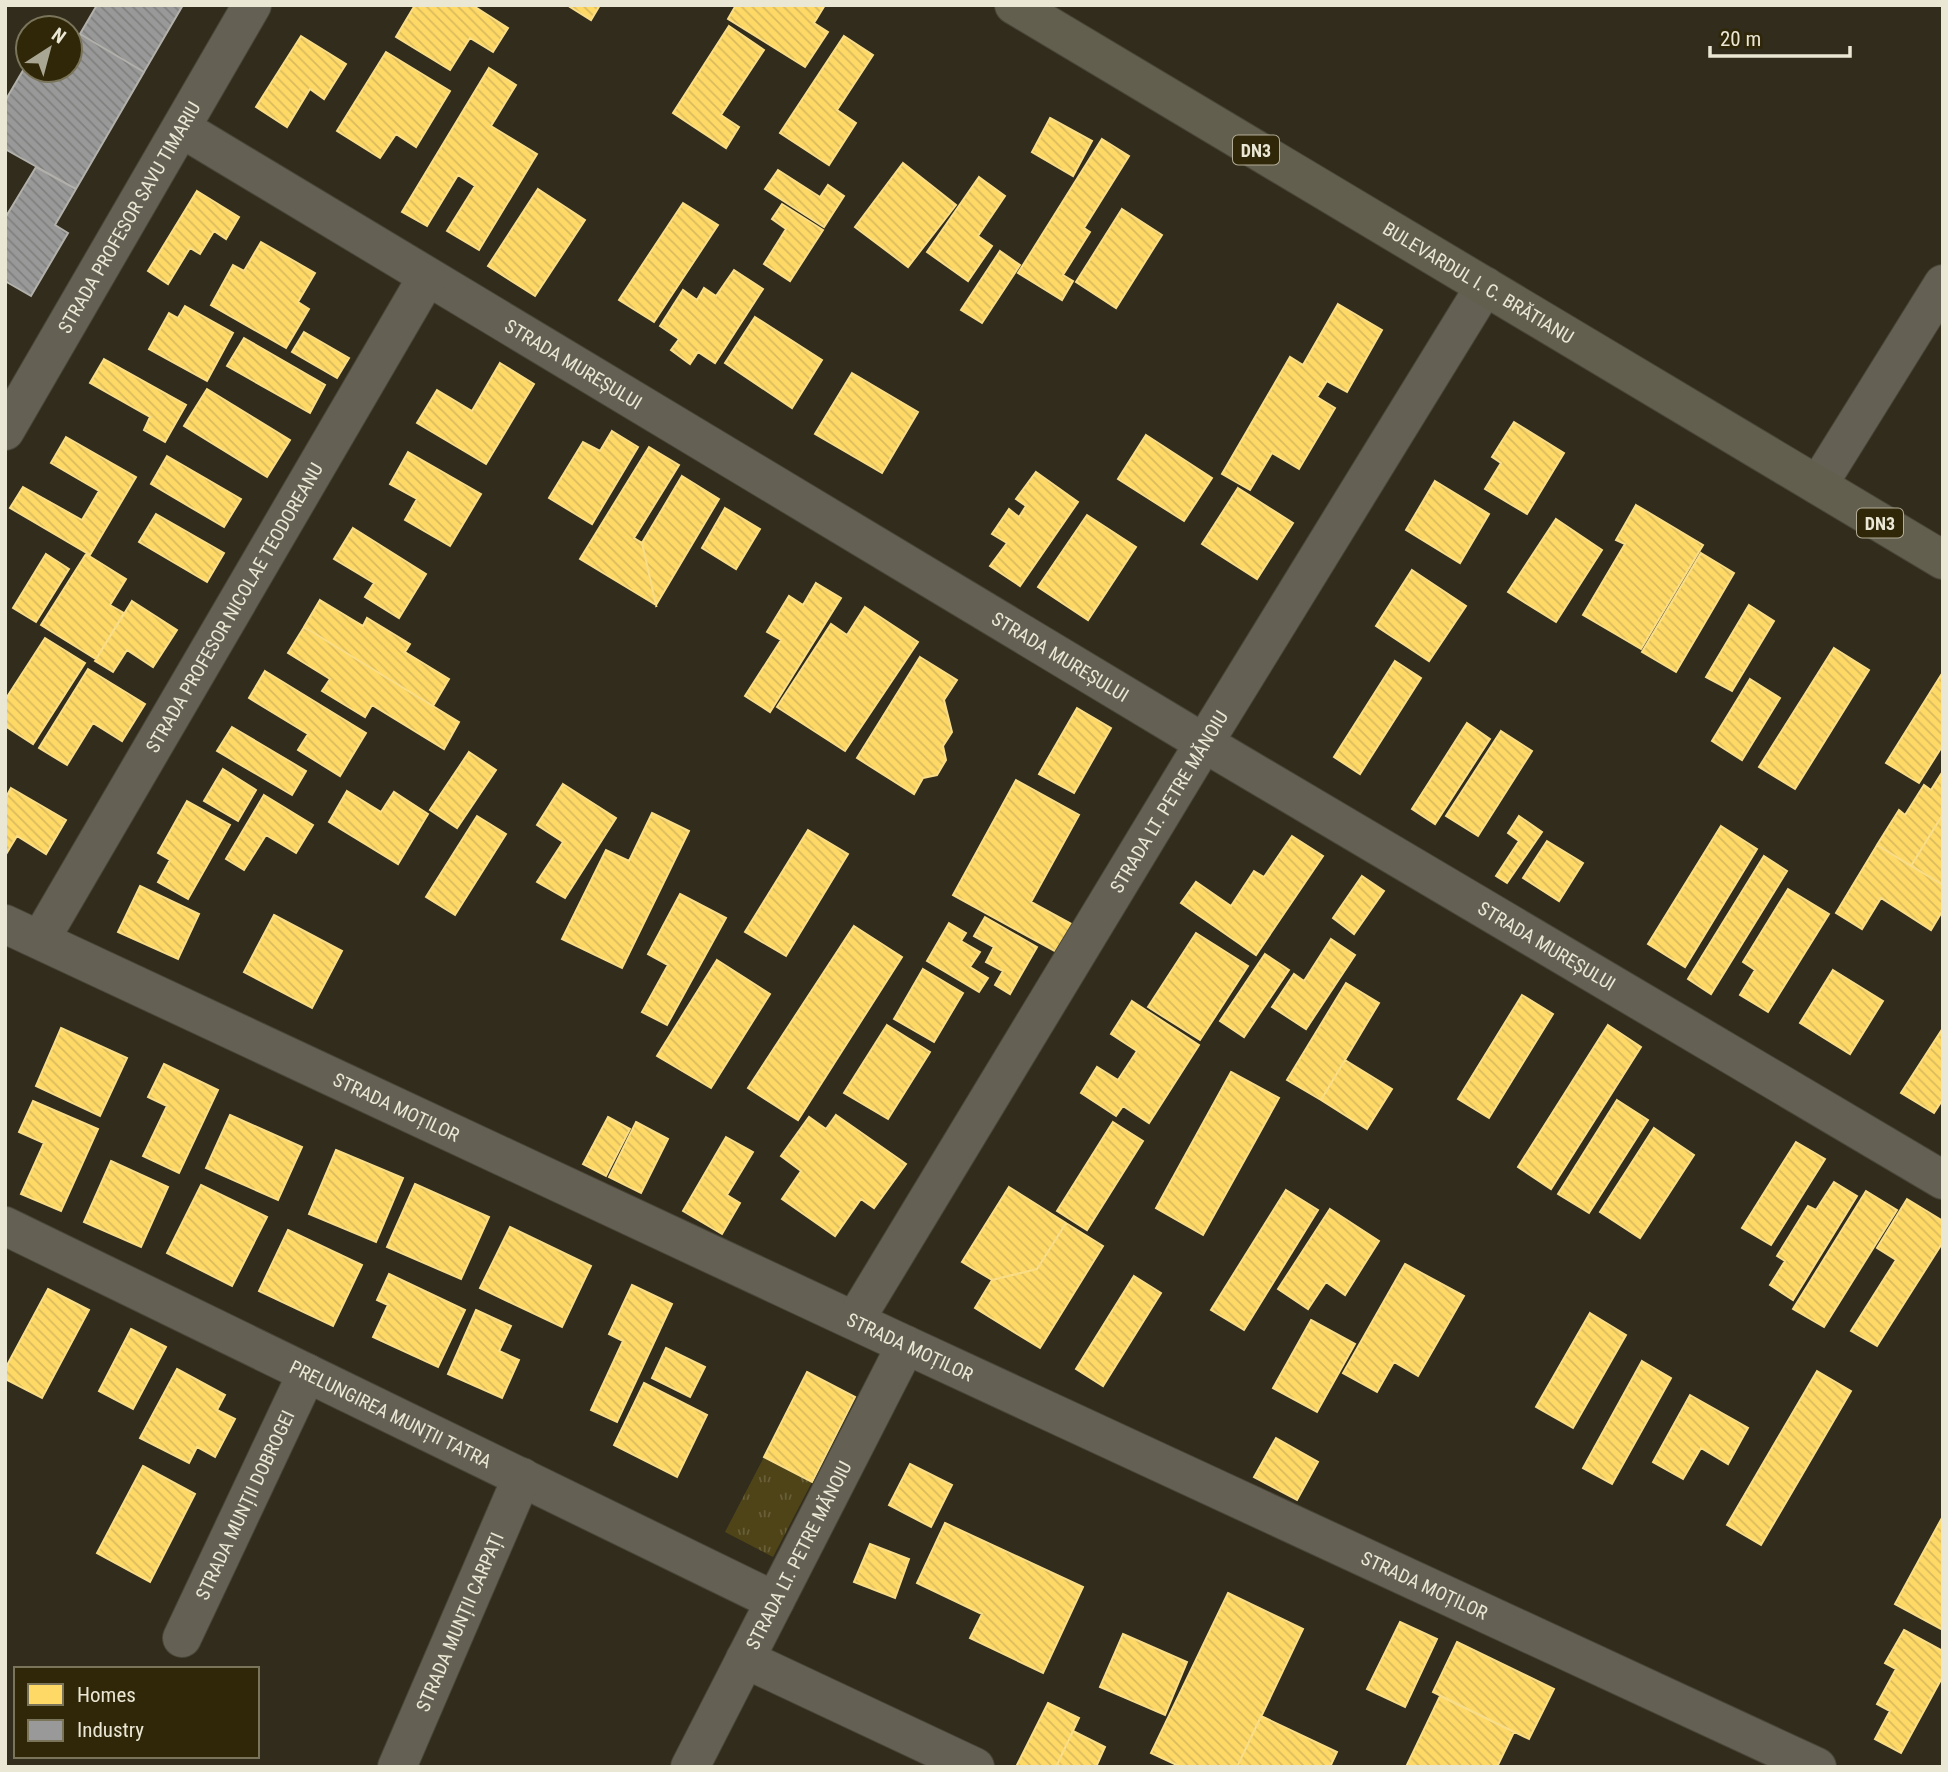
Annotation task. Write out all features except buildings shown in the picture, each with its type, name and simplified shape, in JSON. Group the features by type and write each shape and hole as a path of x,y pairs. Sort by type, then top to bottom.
{"main road":[{"name":"BULEVARDUL I. C. BRĂTIANU","path":"1022,8 1943,560"}],"street":[{"name":"STRADA PROFESOR SAVU TIMARIU","path":"5,431 252,5"},
{"name":"STRADA MUREȘULUI","path":"180,128 1204,743 1943,1180"},
{"name":"STRADA PROFESOR NICOLAE TEODOREANU","path":"40,940 427,277"},
{"path":"1818,485 1943,284"},
{"name":"STRADA LT. PETRE MĂNOIU","path":"855,1320 1204,743 1485,286"},
{"name":"STRADA MOȚILOR","path":"5,924 1817,1767"},
{"name":"PRELUNGIREA MUNȚII TATRA","path":"5,1226 775,1601"},
{"name":"STRADA LT. PETRE MĂNOIU","path":"690,1767 906,1345"},
{"name":"STRADA MUNȚII DOBROGEI","path":"182,1638 306,1373"},
{"name":"STRADA MUNȚII CARPAȚI","path":"397,1767 523,1477"},
{"path":"745,1659 975,1767"}],"green space":[{"path":"764,1457 812,1482 773,1557 725,1532"}]}
